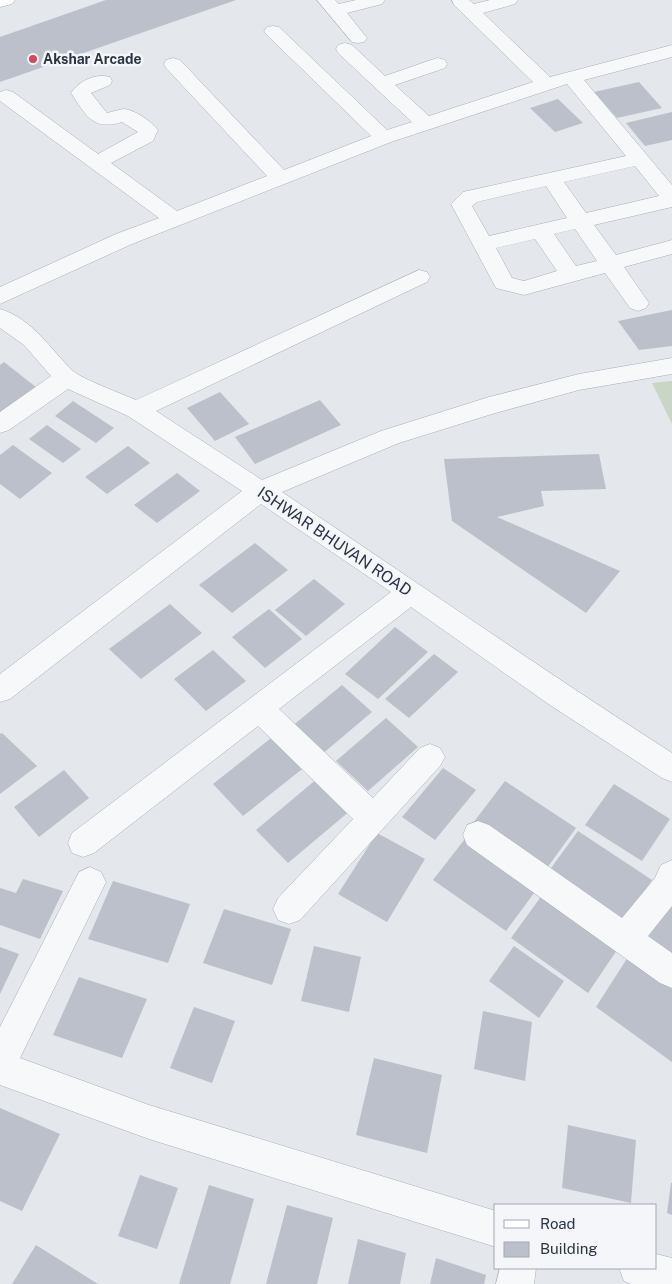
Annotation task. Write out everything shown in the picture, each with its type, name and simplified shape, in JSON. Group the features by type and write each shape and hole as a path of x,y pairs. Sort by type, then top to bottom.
{"main road":[{"path":"0,2 6,0"}],"street":[{"path":"376,0 330,5 352,43 382,83 426,124"},
{"path":"465,6 509,0"},
{"path":"465,6 546,84"},
{"path":"273,31 384,138"},
{"path":"0,296 124,239 384,138 546,84 672,51"},
{"path":"173,64 280,178"},
{"path":"382,83 438,64"},
{"path":"483,244 672,199 571,77"},
{"path":"97,162 146,137 148,133 148,130 125,115 108,120 98,116 81,93 85,87 103,81"},
{"path":"6,96 174,219"},
{"path":"640,159 470,197 461,204 504,282 524,288 672,247"},
{"path":"551,179 638,304"},
{"path":"541,231 572,275"},
{"path":"136,410 419,277"},
{"name":"ISHWAR BHUVAN ROAD","path":"0,317 32,339 66,378 136,410 411,592 557,694 672,769"},
{"path":"0,690 260,491 390,437 489,406 579,382 672,366"},
{"path":"0,424 66,378"},
{"path":"83,843 411,592"},
{"path":"259,708 373,818"},
{"path":"289,909 430,757"},
{"path":"478,835 672,972"},
{"path":"626,938 666,888 672,875"},
{"path":"0,1063 90,882"},
{"path":"0,1068 149,1122 494,1229"},
{"path":"515,1284 518,1269"},
{"path":"641,1269 672,1277"}],"green space":[{"path":"672,381 672,424 652,383"}],"building":[{"name":"Akshar Arcade","path":"106,0 236,0 0,82 0,37"},
{"path":"639,82 662,108 617,118 594,92"},
{"path":"558,99 583,123 555,132 530,108"},
{"path":"672,112 672,140 645,146 626,123"},
{"path":"672,310 672,346 639,350 618,321"},
{"path":"4,362 41,391 0,416 0,365"},
{"path":"220,392 249,424 215,441 187,408"},
{"path":"320,400 341,425 255,464 235,437"},
{"path":"73,401 114,428 96,443 55,416"},
{"path":"47,425 81,449 63,463 29,439"},
{"path":"13,445 52,473 20,499 0,484 0,455"},
{"path":"128,446 150,463 107,494 85,477"},
{"path":"599,454 606,489 541,491 544,506 497,517 620,571 586,613 452,521 444,459"},
{"path":"177,473 200,491 157,523 134,505"},
{"path":"255,543 288,570 232,613 199,585"},
{"path":"314,579 345,604 306,636 275,610"},
{"path":"170,604 202,633 141,679 109,649"},
{"path":"269,609 302,639 265,668 232,637"},
{"path":"395,627 428,652 378,699 345,674"},
{"path":"213,650 246,681 206,711 174,679"},
{"path":"434,654 458,672 409,718 385,699"},
{"path":"342,685 372,712 321,755 291,727"},
{"path":"386,718 418,747 368,791 336,761"},
{"path":"2,733 37,766 0,794 0,734"},
{"path":"275,735 306,766 243,816 213,784"},
{"path":"443,768 476,790 435,840 402,817"},
{"path":"64,770 89,798 39,837 14,807"},
{"path":"318,778 351,810 288,863 256,830"},
{"path":"505,781 576,828 544,872 473,823"},
{"path":"614,784 670,819 642,861 585,825"},
{"path":"578,831 652,880 622,926 546,875"},
{"path":"377,833 425,859 387,922 338,894"},
{"path":"468,835 540,885 506,931 433,880"},
{"path":"23,879 63,891 40,939 0,925 0,888 16,893"},
{"path":"113,881 190,904 168,963 88,939"},
{"path":"545,891 621,944 588,993 511,938"},
{"path":"672,906 672,959 645,940"},
{"path":"224,909 291,929 272,985 203,963"},
{"path":"314,946 361,957 349,1012 301,1001"},
{"path":"514,946 564,981 539,1018 489,981"},
{"path":"0,947 19,954 0,994"},
{"path":"628,957 672,987 672,1062 596,1007"},
{"path":"79,977 147,999 122,1058 53,1035"},
{"path":"194,1007 235,1021 212,1083 170,1068"},
{"path":"483,1011 532,1022 525,1081 474,1069"},
{"path":"374,1058 442,1075 427,1153 356,1135"},
{"path":"0,1108 60,1134 22,1211 0,1201"},
{"path":"568,1125 636,1140 631,1203 562,1188"},
{"path":"140,1175 178,1188 157,1249 118,1236"},
{"path":"672,1183 672,1215 667,1213"},
{"path":"209,1185 254,1199 230,1284 179,1284"},
{"path":"287,1205 333,1218 317,1284 266,1284"},
{"path":"358,1239 406,1253 400,1284 348,1284"},
{"path":"36,1245 98,1284 12,1284"},
{"path":"436,1258 486,1275 484,1284 430,1284"}],"place":[{"name":"Akshar Arcade","path":"33,59"}]}
